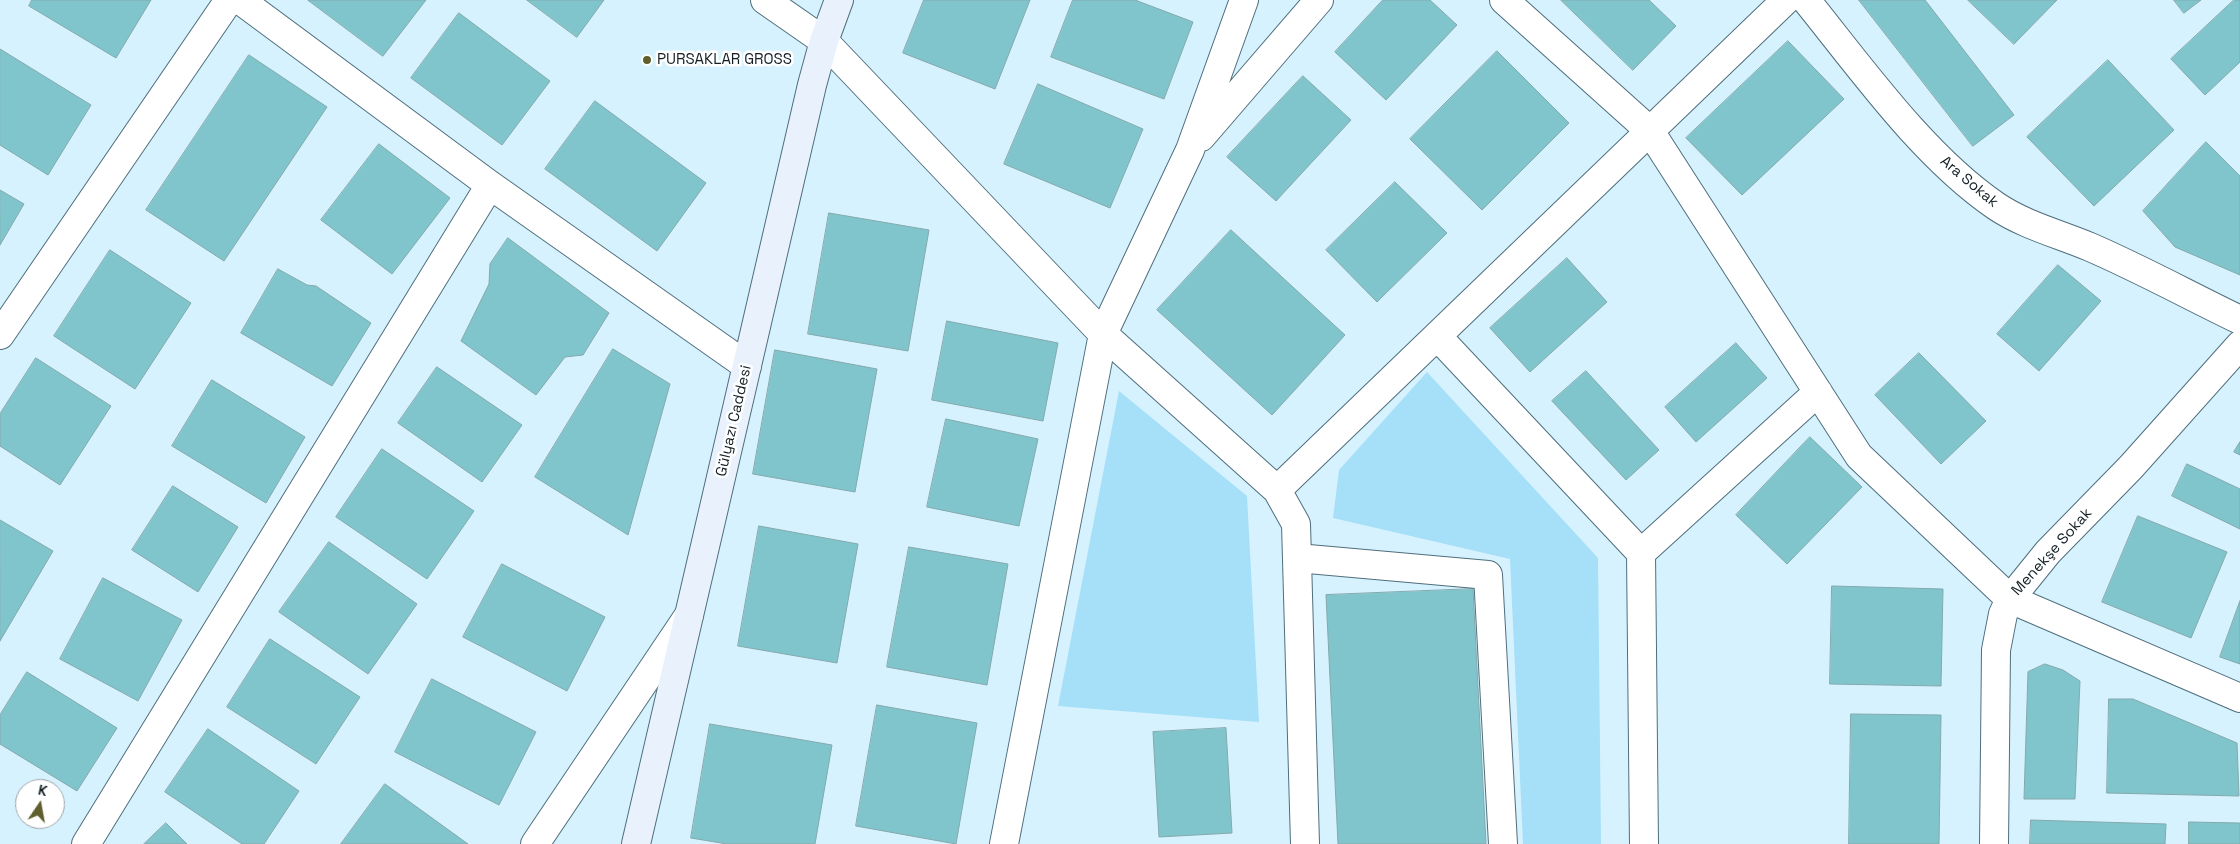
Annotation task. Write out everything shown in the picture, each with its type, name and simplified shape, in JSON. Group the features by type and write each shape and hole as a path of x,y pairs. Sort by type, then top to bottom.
{"street":[{"path":"0,335 229,0"},
{"path":"240,0 490,185 747,366"},
{"path":"765,0 824,41 1103,334 1276,490 1296,524 1305,844"},
{"name":"Gülyazı Caddesi","path":"636,844 812,85 838,0"},
{"path":"1004,844 1103,334 1190,150 1244,0"},
{"path":"1190,150 1319,0"},
{"path":"1504,0 1650,131 1859,456 2010,599 2240,698"},
{"path":"1276,490 1786,0"},
{"name":"Ara Sokak","path":"1806,0 1885,98 1941,160 1968,185 1997,207 2032,225 2090,248 2240,320"},
{"path":"86,844 490,185"},
{"path":"1437,336 1640,553 1644,844"},
{"name":"Menekşe Sokak","path":"1994,844 1996,650 2003,614 2010,599 2048,552 2131,467 2240,345"},
{"path":"1640,553 1818,392"},
{"path":"1297,558 1488,575 1503,844"},
{"path":"535,844 690,614"}],"shaded area":[{"path":"1427,372 1598,558 1601,844 1523,844 1510,559 1333,518 1339,470"},
{"path":"1119,391 1247,496 1259,722 1058,706"}],"building":[{"path":"32,0 151,0 116,58 29,6"},
{"path":"308,0 426,0 383,56"},
{"path":"527,0 604,0 577,37"},
{"path":"924,0 1030,0 995,89 903,53"},
{"path":"1073,0 1135,0 1193,22 1164,99 1051,57"},
{"path":"1383,0 1430,0 1457,25 1386,100 1335,52"},
{"path":"1561,0 1649,0 1676,26 1633,70"},
{"path":"1859,0 1925,0 2014,115 1973,146"},
{"path":"1968,0 2057,0 2014,44"},
{"path":"2174,0 2201,0 2184,13"},
{"path":"2234,0 2240,0 2240,62 2205,95 2171,59"},
{"path":"459,13 550,81 502,145 411,78"},
{"path":"1788,41 1844,99 1742,195 1686,138"},
{"path":"0,49 91,105 48,175 0,145"},
{"path":"1497,51 1569,123 1482,210 1410,139"},
{"path":"249,55 327,107 224,261 146,210"},
{"path":"2108,60 2174,130 2094,206 2027,137"},
{"path":"1303,76 1351,120 1276,201 1227,157"},
{"path":"1038,84 1143,129 1110,208 1004,164"},
{"path":"595,101 706,183 657,251 545,169"},
{"path":"2206,142 2240,176 2240,275 2175,247 2143,211"},
{"path":"379,144 450,198 392,274 321,220"},
{"path":"1395,182 1447,233 1377,302 1326,250"},
{"path":"0,190 24,204 0,245"},
{"path":"829,213 929,230 908,351 808,334"},
{"path":"1231,230 1345,335 1272,415 1157,310"},
{"path":"508,238 609,313 583,355 565,357 536,395 461,341 489,284 490,264"},
{"path":"110,250 191,303 135,389 54,336"},
{"path":"1567,258 1607,302 1530,372 1490,328"},
{"path":"2058,265 2101,301 2039,371 1997,334"},
{"path":"278,269 307,285 316,286 371,323 332,386 241,333"},
{"path":"947,321 1058,343 1043,421 932,400"},
{"path":"1736,343 1767,378 1696,442 1665,407"},
{"path":"613,349 670,384 628,535 535,477"},
{"path":"775,350 877,369 855,492 753,474"},
{"path":"1919,353 1986,421 1941,464 1875,395"},
{"path":"36,358 111,406 60,485 0,446 0,414"},
{"path":"437,367 522,425 482,482 398,423"},
{"path":"1586,371 1659,450 1626,480 1552,401"},
{"path":"212,380 305,437 266,503 172,446"},
{"path":"946,419 1038,439 1019,526 927,507"},
{"path":"1810,437 1862,487 1787,564 1736,515"},
{"path":"2240,442 2240,455 2234,452"},
{"path":"382,449 474,511 427,579 336,517"},
{"path":"2187,464 2240,489 2240,529 2172,496"},
{"path":"173,486 238,527 198,592 132,550"},
{"path":"2138,516 2227,552 2191,638 2102,602"},
{"path":"0,520 53,551 0,641"},
{"path":"759,526 858,544 837,663 738,646"},
{"path":"329,542 417,604 368,674 279,612"},
{"path":"909,547 1008,564 987,685 887,667"},
{"path":"502,564 605,617 567,691 463,637"},
{"path":"103,578 182,620 138,701 60,659"},
{"path":"1832,586 1943,589 1941,686 1830,684"},
{"path":"1473,589 1486,844 1338,844 1326,595"},
{"path":"2240,601 2240,664 2220,657"},
{"path":"270,639 360,697 316,764 227,707"},
{"path":"2045,664 2063,670 2080,681 2075,799 2024,799 2028,672"},
{"path":"27,672 117,728 77,791 65,784 65,779 57,779 0,744 0,715"},
{"path":"432,679 536,732 499,805 395,752"},
{"path":"2109,699 2133,699 2237,743 2239,796 2107,793"},
{"path":"877,705 977,723 956,844 856,826"},
{"path":"1851,714 1941,715 1939,844 1849,844"},
{"path":"710,724 832,745 815,844 727,844 691,838"},
{"path":"1226,728 1232,833 1159,837 1153,732"},
{"path":"208,729 299,791 264,844 242,844 165,792"},
{"path":"385,784 468,844 341,844"},
{"path":"2031,820 2166,824 2165,844 2030,844"},
{"path":"2189,822 2240,823 2240,844 2189,844"},
{"path":"166,823 187,844 144,844"}],"place":[{"name":"PURSAKLAR GROSS","path":"647,60"}]}
